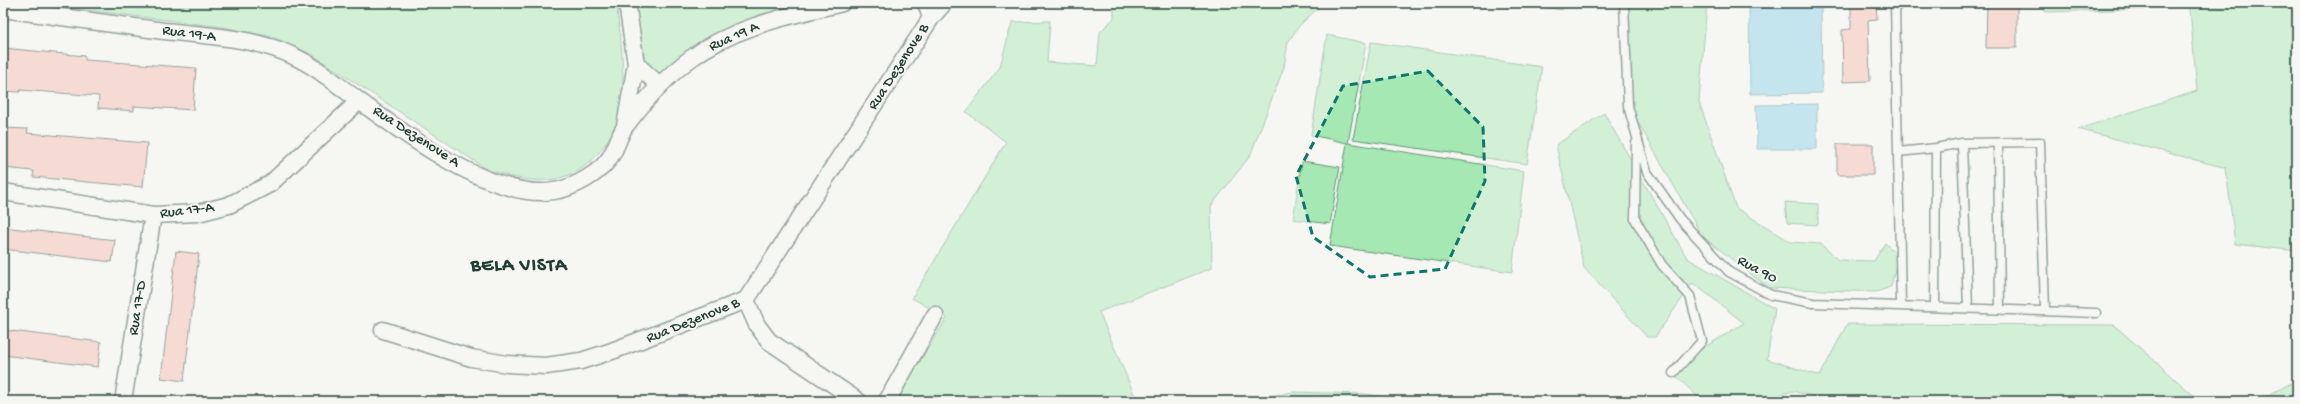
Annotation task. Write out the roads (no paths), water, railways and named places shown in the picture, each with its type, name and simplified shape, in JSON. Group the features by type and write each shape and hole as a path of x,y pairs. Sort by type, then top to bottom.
{"street":[{"path":"625,126 636,64 627,3"},
{"name":"Rua 19 A","path":"659,85 701,52 730,36 778,19 842,3"},
{"path":"926,3 931,18"},
{"name":"Rua Dezenove B","path":"383,330 471,358 507,364 546,366 581,361 612,351 746,300 931,18 944,3"},
{"name":"Rua 19-A","path":"3,9 238,40 289,54 318,69 359,101"},
{"path":"636,64 659,85"},
{"name":"Rua Dezenove A","path":"359,101 451,163 500,185 528,192 554,191 583,182 611,157 625,126 659,85"},
{"name":"Rua 17-A","path":"3,192 153,215 198,213 229,205 270,184 359,101"},
{"name":"Rua 17-D","path":"123,401 153,215"},
{"path":"746,300 757,325 770,341 858,401"},
{"path":"887,401 935,315"}],"lane":[{"name":"Rua 90","path":"1624,3 1628,106 1646,172 1680,219 1728,272 1771,295 1813,303 1901,305 2096,314"},
{"path":"1895,3 1901,305"},
{"path":"1636,134 1635,219 1662,265 1690,296 1702,341 1673,372"},
{"path":"1898,152 1936,148 1962,143 2040,142 2045,311"},
{"path":"1962,143 1968,308"},
{"path":"1998,143 2000,310"},
{"path":"1935,307 1936,148"}],"water":[{"path":"1749,3 1821,3 1822,93 1750,94"},
{"path":"1817,104 1817,149 1757,149 1756,105"}],"district":[{"name":"BELA VISTA","path":"519,266"}]}
